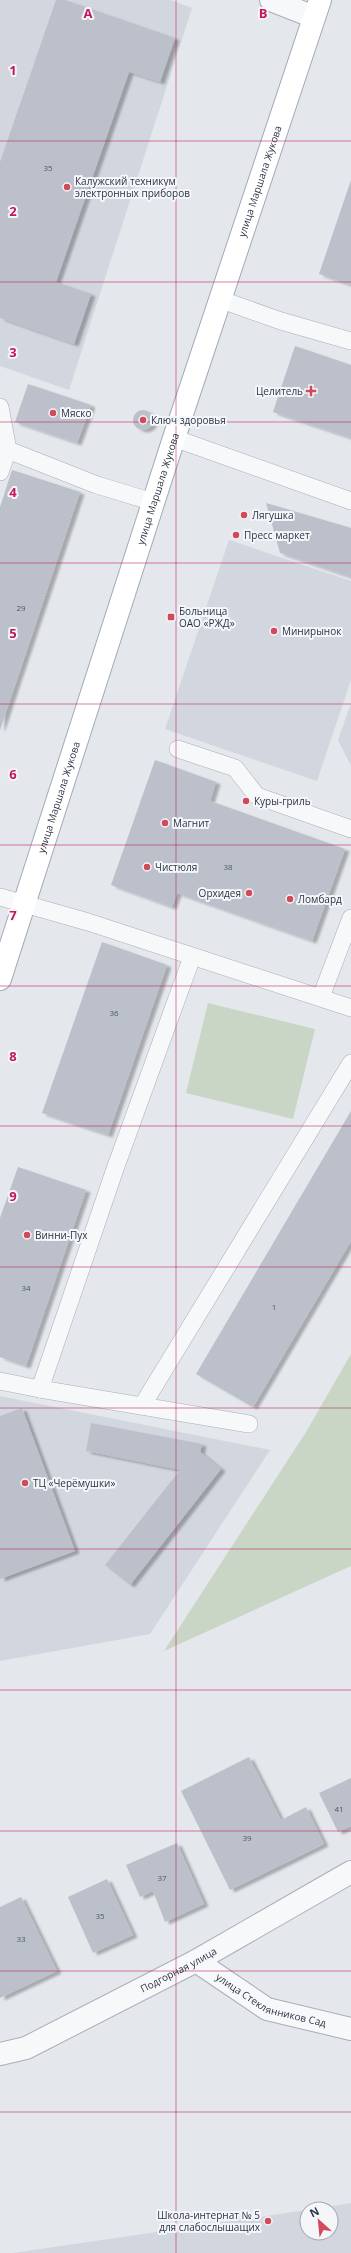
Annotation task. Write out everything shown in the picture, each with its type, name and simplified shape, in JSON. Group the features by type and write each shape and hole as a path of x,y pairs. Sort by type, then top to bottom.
{"main road":[{"name":"улица Маршала Жукова","path":"0,979 219,298 317,9"}],"street":[{"path":"271,0 317,9"},
{"name":"Подгорная улица","path":"0,2054 26,2048 196,1961 351,1872"},
{"name":"улица Стеклянников Сад","path":"196,1961 267,2009 351,2029"}],"lane":[{"path":"219,298 281,321 351,341"},
{"path":"0,407 8,450 0,472"},
{"path":"174,438 351,501"},
{"path":"8,450 97,485 153,502"},
{"path":"178,749 235,768 257,796 351,829"},
{"path":"0,897 25,903 321,997 351,1008"},
{"path":"321,997 351,918"},
{"path":"40,1389 115,1169 192,957"},
{"path":"142,1406 351,1062"},
{"path":"0,1380 40,1389 249,1424"}],"shaded area":[{"name":"Калужский техникум электронных приборов","path":"0,0 170,0 192,8 69,390 0,366"},
{"name":"Минирынок","path":"229,540 351,581 351,680 317,781 165,729"},
{"path":"351,703 351,766 338,740"},
{"path":"0,1396 270,1450 150,1634 0,1661"},
{"name":"Школа-интернат № 5 для слабослышащих","path":"351,2203 351,2253 13,2253 299,2211 299,2241 339,2241 339,2205"}],"green space":[{"path":"208,1003 315,1029 293,1119 186,1093"},
{"path":"351,1354 351,1566 164,1651 306,1432"}],"building":[{"path":"56,0 65,0 175,38 160,82 129,72 56,282 91,294 74,344 0,318 0,162"},
{"path":"351,180 351,285 319,274"},
{"path":"295,346 351,365 351,438 273,412"},
{"name":"Мяско","path":"28,384 91,405 77,443 15,422"},
{"name":"Ключ здоровья","path":"143,410 150,413 153,420 150,427 143,430 136,427 133,420 136,413"},
{"path":"12,470 80,492 0,730 0,507"},
{"path":"266,503 351,528 351,577 280,553"},
{"path":"155,760 216,782 210,801 345,849 312,941 177,893 172,907 111,885"},
{"path":"102,942 167,965 108,1135 42,1113"},
{"path":"351,1111 351,1241 253,1407 196,1374"},
{"path":"18,1167 86,1190 26,1366 0,1357 0,1218"},
{"name":"ТЦ «Черёмушки»","path":"22,1408 75,1551 0,1579 0,1416"},
{"path":"91,1423 202,1444 200,1452 221,1469 130,1585 105,1565 180,1470 86,1451"},
{"path":"249,1757 281,1820 306,1807 324,1844 230,1890 181,1791"},
{"path":"351,1778 351,1826 338,1832 319,1793"},
{"path":"177,1843 204,1904 165,1922 153,1891 140,1897 126,1865"},
{"path":"107,1879 133,1935 93,1953 68,1897"},
{"path":"21,1897 57,1971 0,1998 0,1907"}],"place":[{"name":"Калужский техникум электронных приборов","path":"67,187"},
{"name":"Целитель","path":"311,391"},
{"name":"Мяско","path":"53,413"},
{"name":"Ключ здоровья","path":"143,420"},
{"name":"Лягушка","path":"244,515"},
{"name":"Пресс маркет","path":"236,535"},
{"name":"Больница ОАО «РЖД»","path":"171,617"},
{"name":"Минирынок","path":"274,631"},
{"name":"Куры-гриль","path":"246,801"},
{"name":"Магнит","path":"165,823"},
{"name":"Чистюля","path":"147,867"},
{"name":"Орхидея","path":"249,893"},
{"name":"Ломбард","path":"290,899"},
{"name":"Винни-Пух","path":"27,1235"},
{"name":"ТЦ «Черёмушки»","path":"25,1483"},
{"name":"Школа-интернат № 5 для слабослышащих","path":"268,2221"}]}
